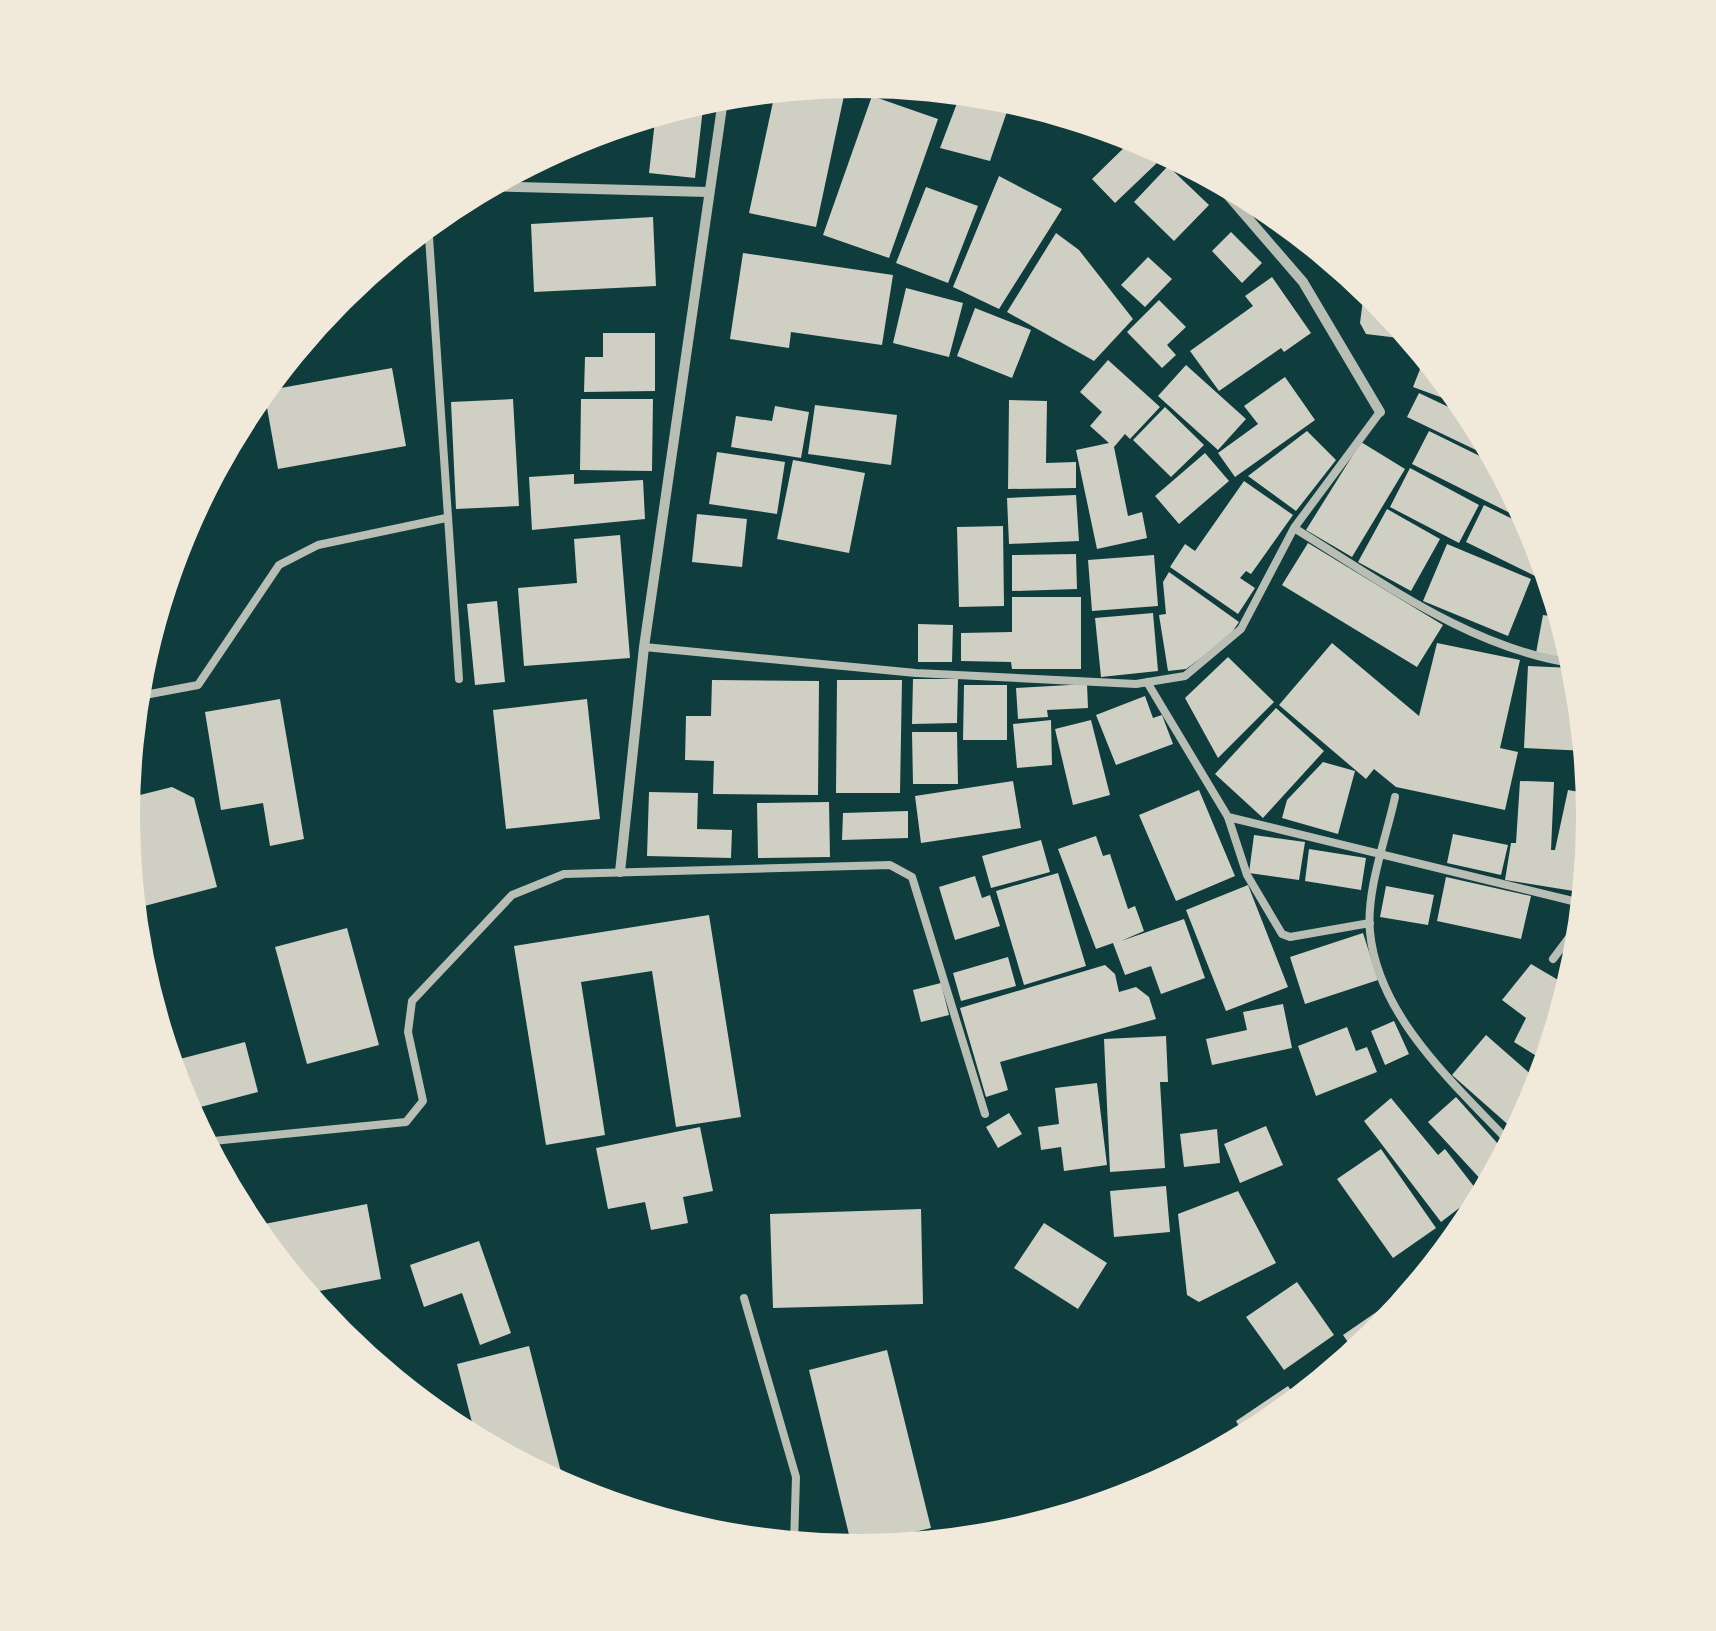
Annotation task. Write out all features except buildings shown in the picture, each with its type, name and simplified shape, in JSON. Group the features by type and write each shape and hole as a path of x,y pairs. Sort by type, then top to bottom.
{"street":[{"path":"620,872 644,647 721,111"},
{"path":"512,187 708,192"},
{"path":"1239,208 1303,282 1380,412"}],"lane":[{"path":"429,240 459,679"},
{"path":"644,647 916,672 1147,682 1185,676 1230,642 1260,597 1294,528 1380,412"},
{"path":"151,695 181,692 198,685 279,564 318,545 446,518"},
{"path":"1294,528 1458,628 1532,658 1559,662"},
{"path":"1147,682 1228,817 1247,875 1282,934 1290,937 1370,924"},
{"path":"1396,798 1370,924 1374,951 1389,993 1412,1032 1502,1133"},
{"path":"1228,817 1571,901"},
{"path":"218,1141 406,1122 423,1100 408,1032 412,1001 512,895 564,874 620,872 890,865 912,877 985,1114"},
{"path":"1554,959 1564,946"},
{"path":"744,1298 796,1477 794,1530"}]}
